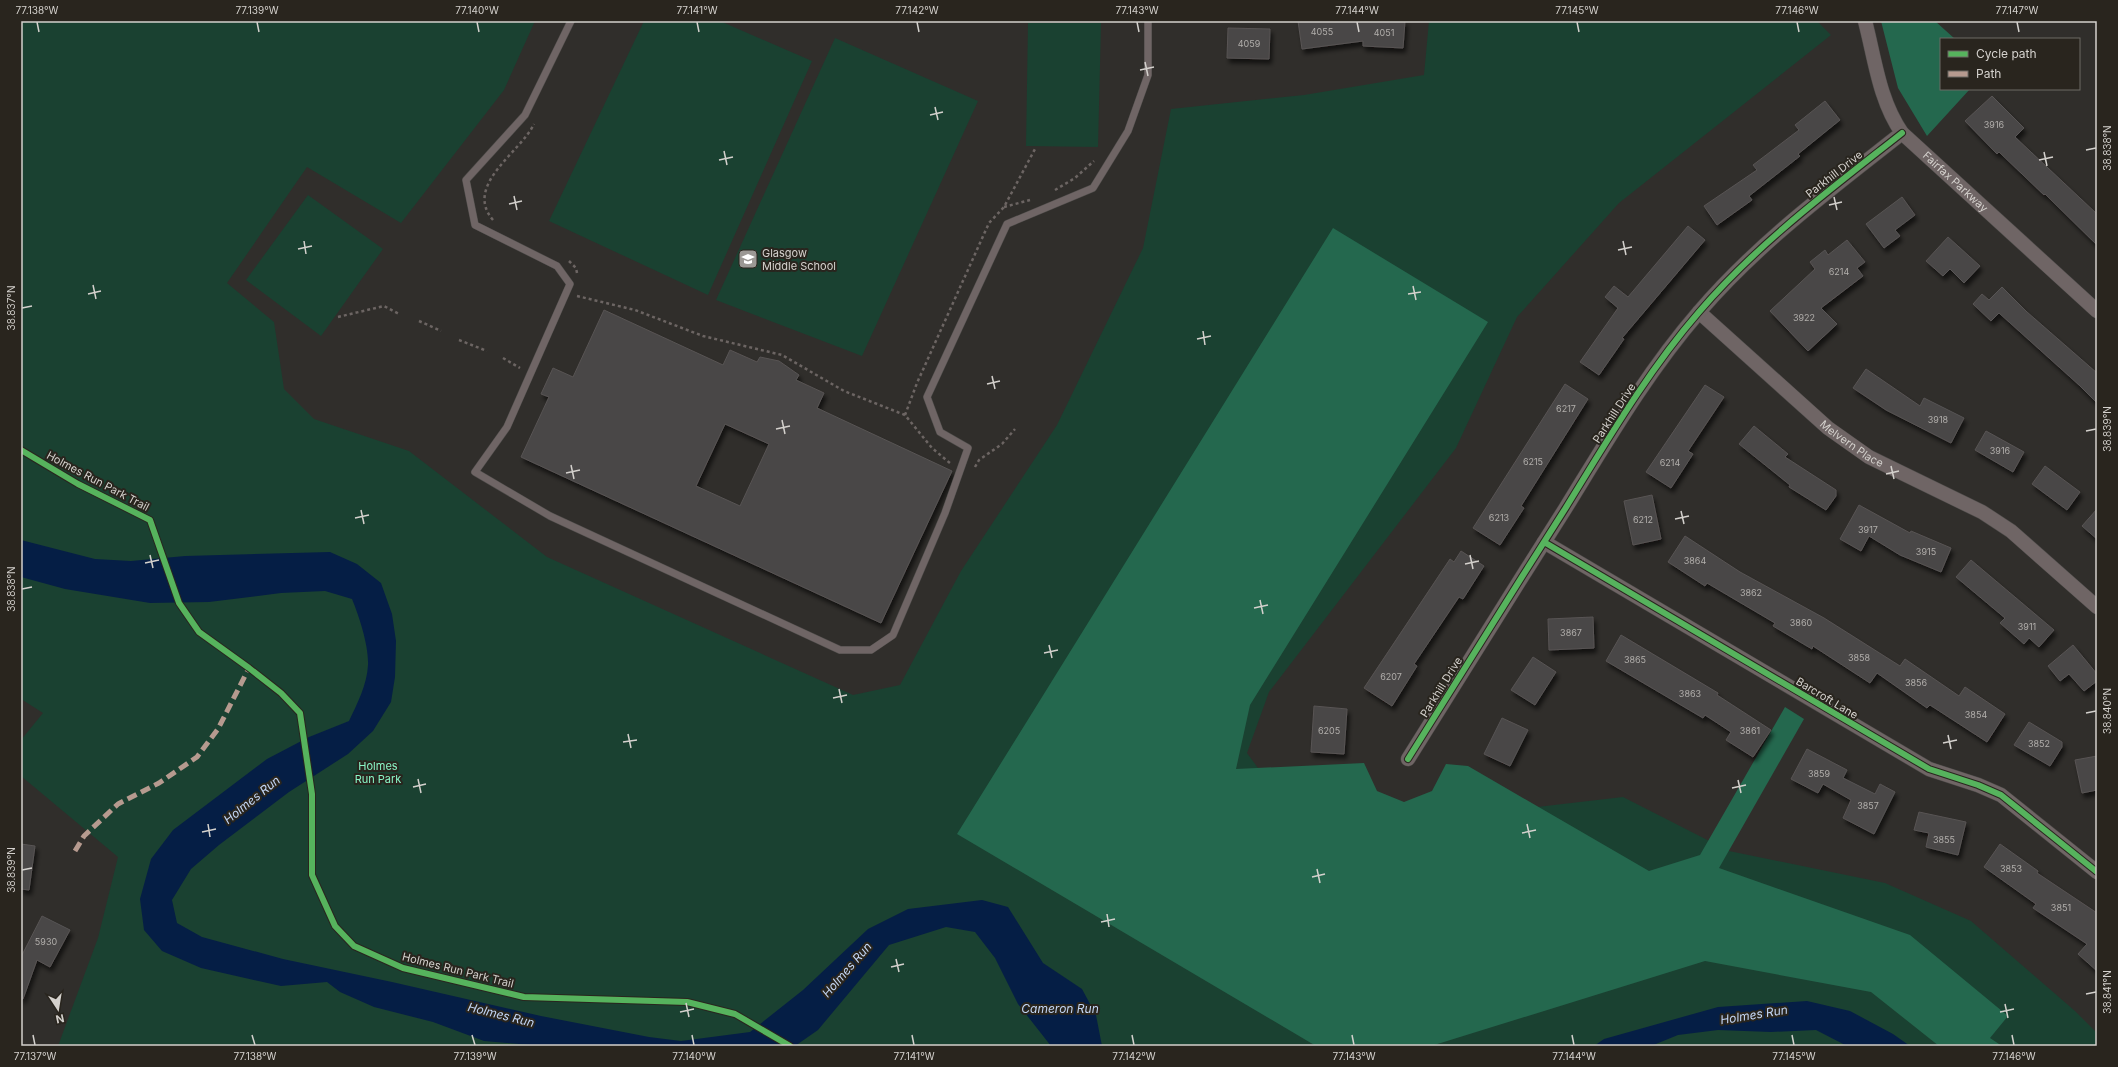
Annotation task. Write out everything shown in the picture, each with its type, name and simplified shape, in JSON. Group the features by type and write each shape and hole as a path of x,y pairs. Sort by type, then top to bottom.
{"street":[{"name":"Fairfax Parkway","path":"1865,21 1884,101 1893,120 1902,133 2097,311"},
{"name":"Parkhill Drive","path":"1408,759 1626,410 1670,348 1699,312 1745,264 1798,215 1902,133"},
{"name":"Melvern Place","path":"1699,312 1834,433 1869,457 1899,473 1948,494 1988,516 2011,531 2097,607"},
{"name":"Barcroft Lane","path":"1544,542 1910,759 1929,769 1978,785 2001,795 2097,872"}],"lane":[{"path":"571,21 524,115 466,180 475,224 557,266 570,284 507,427 475,472 550,516 840,650 871,650 893,635 945,512 968,448 940,432 928,397 1007,224 1093,188 1128,131 1148,76 1148,21"}],"path":[{"path":"496,223 489,215 484,198 489,181 536,120"},
{"path":"905,415 917,383 989,223 1004,207 1035,149"},
{"path":"1049,193 1076,178 1097,159"},
{"path":"1004,207 1036,198"},
{"path":"566,257 576,268 578,275"},
{"path":"577,289 574,295 635,310 703,336 782,354 844,391 905,415 932,448 951,464"},
{"path":"338,317 384,306 399,314"},
{"path":"419,321 441,331"},
{"path":"459,340 487,351"},
{"path":"503,358 524,370"},
{"path":"972,471 979,460 1002,444 1015,430"}],"green space":[{"name":"Holmes Run Park","path":"21,21 535,21 504,90 401,223 307,167 227,283 274,322 284,389 314,419 409,451 547,557 853,695 900,685 961,571 1057,425 1143,248 1171,109 1304,95 1424,75 1429,21 1817,21 1831,35 1619,203 1517,317 1456,448 1269,692 1247,753 1272,787 1486,813 1623,797 1729,851 1885,883 1971,921 2075,1011 2097,1033 2097,1046 58,1046 98,938 118,857 21,776 21,740 43,713 21,699"},
{"path":"644,21 720,21 812,61 708,295 549,221"},
{"path":"1881,21 1935,21 1954,38 1940,38 1940,90 1969,90 1927,136 1898,88"},
{"path":"1028,23 1101,23 1098,147 1026,146"},
{"path":"835,38 978,101 862,356 716,300"},
{"path":"308,195 383,249 321,336 246,280"},
{"path":"1333,228 1488,322 1250,705 1236,769 1364,763 1377,791 1404,802 1432,791 1446,764 1468,766 1649,871 1700,855 1785,707 1804,719 1719,868 1910,935 2008,1016 1990,1038 2002,1046 1939,1046 1871,992 1705,961 1431,1046 1316,1046 957,834"}],"water":[{"name":"Cameron Run","path":"21,540 95,559 131,561 185,556 330,552 357,564 381,583 392,614 396,641 395,677 391,702 373,731 348,754 289,792 219,845 191,869 172,900 177,923 202,937 283,959 541,1016 649,1037 681,1041 750,1032 803,990 868,929 908,909 982,900 1008,907 1043,963 1082,989 1096,1015 1102,1046 1051,1046 1018,1004 995,958 975,932 946,927 889,945 818,1030 795,1046 542,1046 484,1041 433,1022 374,1007 340,992 327,982 281,986 201,968 162,951 144,930 140,899 151,859 173,830 267,759 309,737 349,721 364,687 368,665 367,649 358,614 352,599 325,591 281,593 209,602 150,603 65,589 21,577"},
{"name":"Holmes Run","path":"1807,1001 1850,1011 1893,1034 1910,1046 1847,1046 1816,1030 1771,1032 1718,1030 1678,1035 1651,1046 1594,1046 1604,1039 1718,1007"}],"building":[{"path":"1298,21 1405,21 1403,48 1363,46 1363,41 1302,49"},
{"path":"1228,28 1270,29 1269,59 1227,58"},
{"path":"1992,96 2024,128 2015,137 2097,214 2097,245 1999,152 1997,154 1965,121"},
{"path":"1825,101 1840,120 1798,154 1800,156 1749,196 1752,200 1717,225 1704,206 1757,170 1753,165 1799,130 1795,125"},
{"path":"1902,197 1915,215 1895,230 1900,236 1884,248 1866,224"},
{"path":"1688,226 1705,240 1622,338 1624,339 1599,375 1580,362 1618,308 1605,297 1614,286 1628,297"},
{"path":"1948,237 1980,266 1964,283 1950,269 1943,276 1926,261"},
{"path":"1847,240 1865,262 1857,268 1863,276 1821,308 1837,324 1808,351 1770,311 1815,269 1810,262 1825,250 1828,255"},
{"path":"2002,287 2027,312 2097,373 2097,403 1999,313 1991,321 1973,304 1982,294 1989,300"},
{"path":"604,310 723,365 730,350 757,362 760,357 779,361 799,375 796,380 824,393 817,408 952,471 881,623 521,457 549,397 541,394 553,368 573,377","holes":["725,424 769,444 740,506 696,486"]},
{"path":"1866,369 1920,406 1924,398 1964,418 1951,443 1886,410 1853,388"},
{"path":"1565,384 1588,399 1521,506 1524,508 1500,545 1473,528"},
{"path":"1705,385 1724,397 1688,451 1693,454 1671,488 1646,472"},
{"path":"1754,426 1788,454 1785,457 1836,490 1836,496 1826,510 1789,487 1790,485 1739,444"},
{"path":"1986,431 2024,452 2013,472 1975,450"},
{"path":"2045,466 2080,492 2067,510 2032,484"},
{"path":"1652,495 1661,539 1633,545 1624,501"},
{"path":"1859,505 1910,533 1911,531 1951,548 1941,572 1900,555 1869,536 1861,551 1840,539"},
{"path":"2097,509 2097,539 2082,526"},
{"path":"1685,536 1740,572 1824,618 1900,666 1905,659 1959,696 1965,687 2005,714 1987,742 1930,705 1927,708 1877,673 1870,683 1813,646 1812,649 1773,626 1775,623 1707,583 1705,586 1668,562"},
{"path":"1461,551 1484,566 1463,599 1459,597 1414,664 1417,666 1392,706 1364,688 1450,559 1454,562"},
{"path":"1971,560 2054,630 2039,647 2029,638 2024,644 2000,623 2005,618 1956,577"},
{"path":"1593,617 1594,648 1549,650 1548,619"},
{"path":"1621,635 1718,693 1717,695 1771,730 1753,757 1726,740 1731,732 1705,715 1703,718 1606,661"},
{"path":"2073,645 2097,674 2097,681 2084,691 2069,674 2060,681 2048,666"},
{"path":"1533,657 1556,672 1535,705 1511,690"},
{"path":"1314,706 1347,709 1344,754 1311,752"},
{"path":"1502,718 1528,730 1510,766 1484,754"},
{"path":"2029,722 2062,742 2062,747 2050,766 2014,745"},
{"path":"1807,749 1847,770 1843,778 1875,794 1880,784 1895,792 1874,834 1843,818 1851,800 1823,784 1818,793 1791,779"},
{"path":"2097,756 2097,790 2082,793 2075,760"},
{"path":"1919,812 1966,822 1958,855 1926,847 1929,833 1914,830"},
{"path":"21,844 35,846 29,890 21,889"},
{"path":"2000,844 2038,871 2037,873 2097,913 2097,971 2078,954 2087,944 2033,908 2036,904 1984,867"},
{"path":"42,916 70,930 50,967 37,960 23,999 21,999 21,957"}],"marked path":[{"path":"75,851 84,836 118,804 159,783 197,757 218,729 249,668"}],"cycle path":[{"path":"1408,759 1612,433 1645,383 1680,335 1722,287 1770,240 1822,196 1902,133"},
{"name":"Holmes Run Park Trail","path":"21,450 78,484 150,520 179,603 199,632 281,693 300,713 312,794 312,875 335,926 354,946 403,968 524,997 687,1002 735,1014 790,1046"},
{"path":"1544,542 1929,769 1978,785 2001,795 2097,872"}],"place":[{"name":"Glasgow Middle School","path":"748,259"}]}
